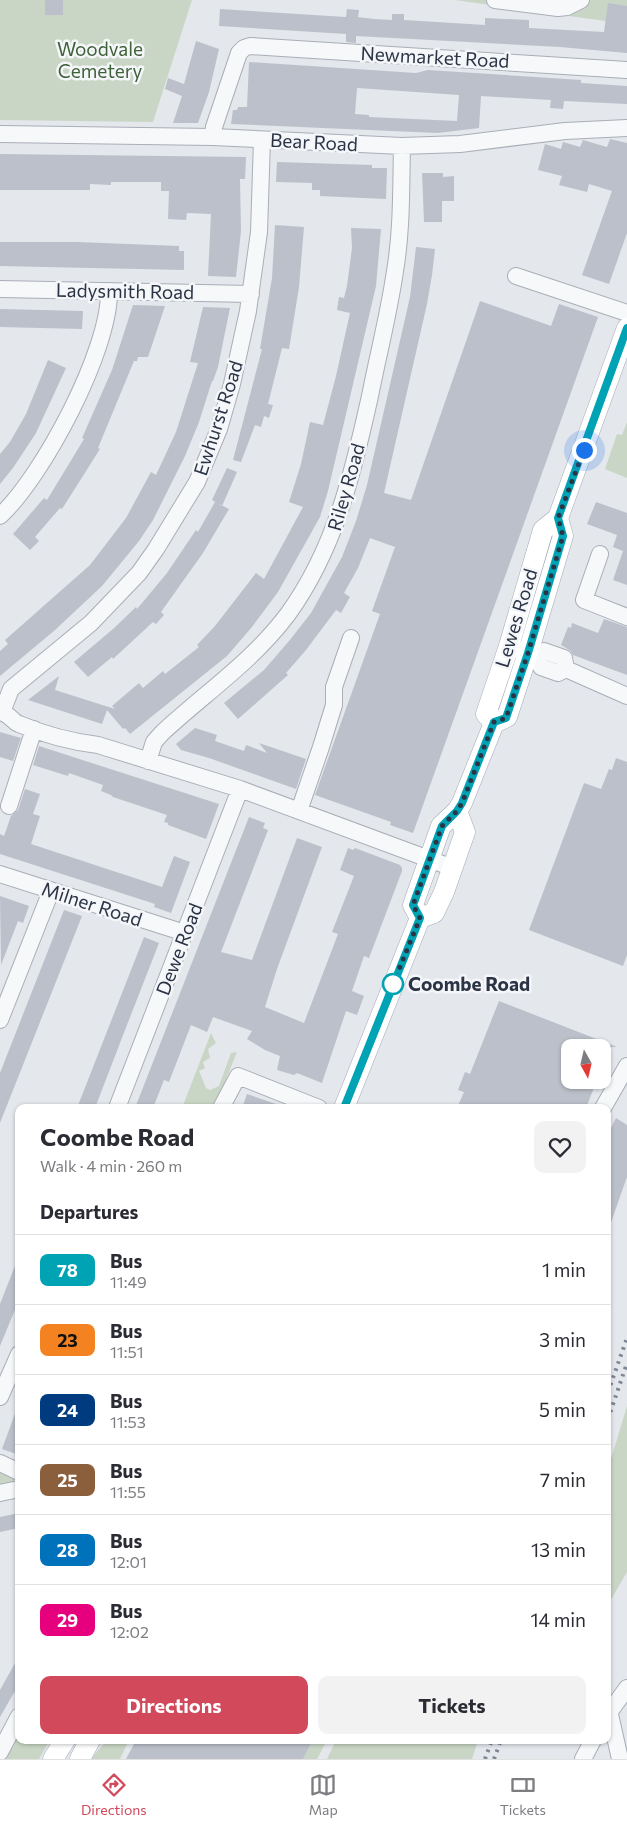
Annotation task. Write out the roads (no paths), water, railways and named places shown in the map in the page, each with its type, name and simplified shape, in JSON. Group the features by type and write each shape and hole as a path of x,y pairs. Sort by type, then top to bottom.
{"main road":[{"name":"Lewes Road","path":"494,722 486,714 509,646 543,530 558,518 627,328"},
{"name":"Lewes Road","path":"420,918 413,905 442,826 457,811 494,722 506,718 532,655 563,536 558,518"},
{"path":"346,1104 420,918 434,913 453,868 464,832 457,811"},
{"path":"53,1759 62,1744"},
{"path":"80,1759 88,1744"}],"street":[{"path":"495,0 558,8 567,7 581,0"},
{"name":"Newmarket Road","path":"213,137 214,127 238,55 244,48 255,46 627,70"},
{"name":"Bear Road","path":"0,134 213,137 402,146 460,144 565,131 627,128"},
{"name":"Ewhurst Road","path":"1,712 11,690 91,623 139,573 192,492 218,428 232,384 251,294 259,232 262,140"},
{"name":"Riley Road","path":"148,761 154,742 162,733 237,670 273,633 306,585 329,544 342,509 356,458 396,270 402,146"},
{"path":"516,276 627,313"},
{"name":"Ladysmith Road","path":"0,289 251,294"},
{"path":"0,516 38,469 75,402 98,345 108,310 109,291"},
{"path":"600,554 584,600 627,617"},
{"path":"299,811 334,706 334,687 351,638"},
{"path":"509,646 532,655 541,667 558,673 566,669 627,696"},
{"path":"1,712 9,714 16,723 79,743 98,745 240,789 453,868"},
{"path":"10,806 34,729"},
{"name":"Dewe Road","path":"119,1104 240,789"},
{"name":"Milner Road","path":"0,874 185,933"},
{"path":"0,1020 51,891"},
{"path":"605,1104 627,1066"},
{"path":"223,1104 238,1076 308,1104"},
{"path":"0,1397 15,1363"},
{"path":"0,1463 15,1470"},
{"path":"0,1493 15,1490"},
{"path":"611,1708 627,1688"},
{"path":"0,1752 15,1724"},
{"path":"611,1724 620,1759"},
{"path":"583,1759 591,1744"}],"railway":[{"path":"611,1383 627,1338"},
{"path":"611,1410 627,1363"},
{"path":"485,1759 491,1744"},
{"path":"494,1759 500,1744"}],"place":[{"name":"Coombe Road","path":"393,984"}],"park label":[{"name":"Woodvale Cemetery","path":"100,60"}]}
